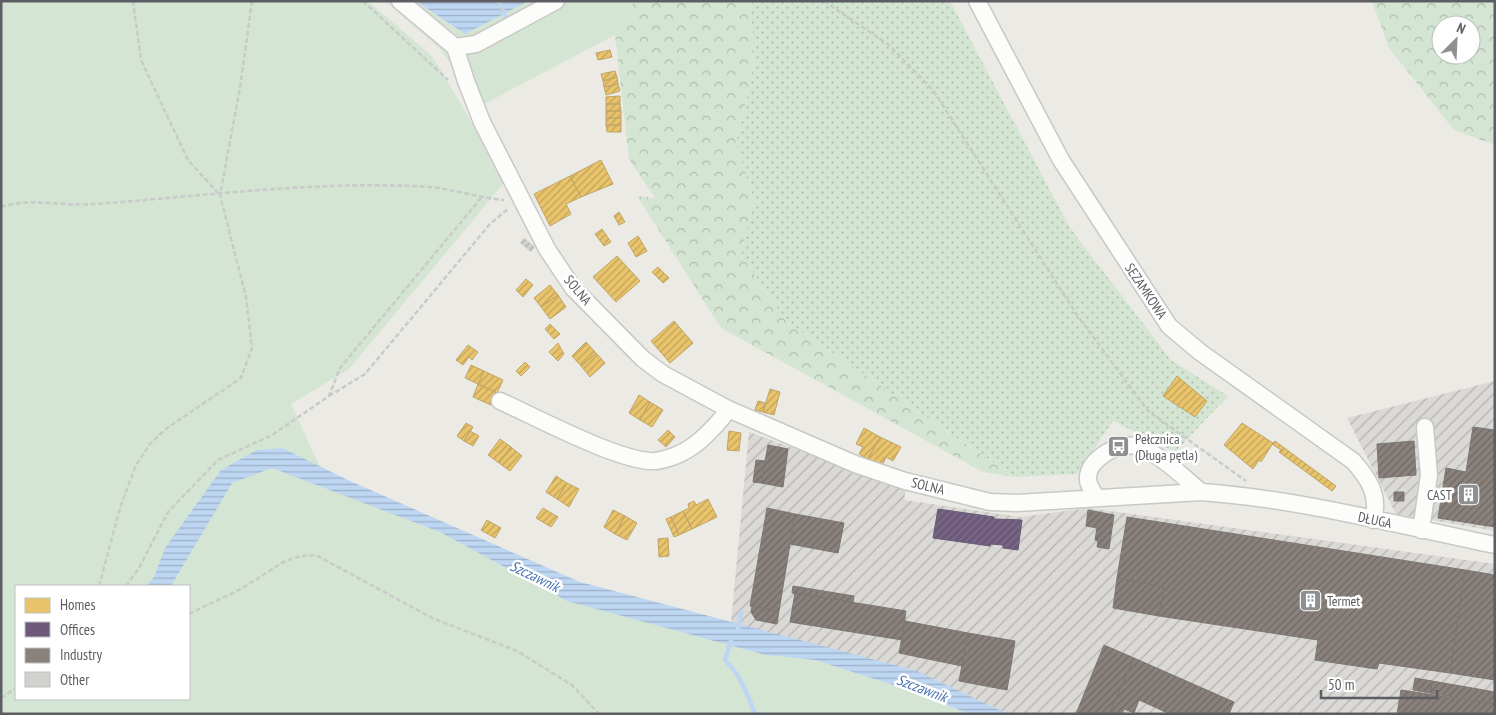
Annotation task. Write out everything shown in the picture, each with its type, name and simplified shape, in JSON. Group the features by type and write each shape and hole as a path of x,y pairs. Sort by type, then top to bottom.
{"street":[{"path":"400,1 455,47 476,44 556,1"},
{"name":"SEZAMKOWA","path":"977,1 1062,160 1169,326 1200,352 1353,462 1369,479 1376,502 1373,520"},
{"name":"SOLNA","path":"455,47 482,122 520,200 547,249 573,288 643,359 663,374 728,409 855,464 905,481 990,502 1017,503 1201,492"},
{"path":"500,401 630,458 656,461 679,454 697,444 725,416 728,409"},
{"path":"1421,530 1429,475 1425,427"},
{"path":"1089,498 1088,478 1090,468 1100,456 1119,447 1133,445 1145,450 1174,469 1201,492"},
{"name":"DŁUGA","path":"1201,492 1255,497 1495,544"}],"path":[{"path":"133,1 141,60 188,160 220,195"},
{"path":"99,585 120,508 136,465 150,444 167,428 241,378 252,348 246,297 220,195 240,88 252,1"},
{"path":"363,1 455,86"},
{"path":"497,1 503,13"},
{"path":"824,1 889,45 933,90 1078,315 1148,411 1252,485 1255,497"},
{"path":"1,208 15,203 92,204 352,185 432,187 481,198 520,200"},
{"path":"329,396 340,368 481,198"},
{"path":"127,585 139,568 168,512 218,460 272,435 365,374 490,224 520,200"},
{"path":"190,614 252,583 278,564 296,556 316,555 432,618 516,651 572,685 599,714"},
{"path":"1,698 15,689"}],"shaded area":[{"path":"1495,381 1495,531 1396,514 1347,418"},
{"path":"749,432 906,489 904,500 1020,517 1088,508 1495,564 1495,714 1008,714 917,671 731,623"}],"green space":[{"path":"1,1 368,1 432,56 473,124 504,183 349,369 291,404 330,489 766,655 815,660 896,686 970,714 1,714"},
{"path":"385,1 416,1 465,34 529,1 634,1 615,35 482,105 439,48"},
{"path":"634,1 751,1 754,69 736,142 754,200 741,255 786,321 1014,477 983,472 721,328 637,196 655,198 629,159 615,35"},
{"path":"751,1 950,1 1070,228 1171,360 1228,396 1175,452 1113,421 1077,474 1014,477 786,321 741,255 754,200 736,142 754,69"},
{"path":"1372,1 1495,1 1495,145 1454,130 1389,48"}],"water":[{"path":"416,1 529,1 465,34"},
{"name":"Szczawnik","path":"282,448 350,481 580,582 917,671 1008,714 970,714 896,686 815,660 766,655 567,601 440,532 272,468 232,483 172,585 147,585 154,577 165,548 221,470 257,450"}],"building: Homes":[{"path":"610,50 612,57 598,60 596,53"},
{"path":"615,71 617,77 603,81 601,74"},
{"path":"617,77 618,84 604,87 603,81"},
{"path":"618,84 620,91 606,95 604,87"},
{"path":"620,96 620,104 606,104 606,97"},
{"path":"606,104 620,104 621,111 606,111"},
{"path":"606,111 621,111 621,118 606,118"},
{"path":"606,118 621,118 621,125 606,125"},
{"path":"606,125 621,125 621,132 607,132"},
{"path":"601,160 613,184 581,197 570,176"},
{"path":"570,176 581,197 566,204 571,214 550,226 534,194"},
{"path":"619,212 625,222 619,225 614,216"},
{"path":"602,229 611,242 604,246 595,234"},
{"path":"638,236 647,251 636,257 628,243"},
{"path":"617,256 640,281 616,302 593,277"},
{"path":"658,267 669,278 663,283 652,272"},
{"path":"526,279 533,285 523,297 516,290"},
{"path":"550,285 558,295 541,307 534,298"},
{"path":"558,295 566,307 550,319 541,307"},
{"path":"674,321 693,343 670,363 651,341"},
{"path":"550,324 560,334 554,339 545,329"},
{"path":"586,342 596,353 581,366 572,356"},
{"path":"558,343 564,354 558,361 549,352"},
{"path":"468,345 478,352 472,360 469,357 463,365 456,360"},
{"path":"596,353 605,363 590,377 581,366"},
{"path":"525,362 530,367 521,376 516,371"},
{"path":"471,365 484,371 478,384 465,378"},
{"path":"484,371 503,380 497,393 478,384"},
{"path":"1177,376 1207,401 1195,417 1163,396"},
{"path":"478,384 497,393 491,405 473,397"},
{"path":"770,389 780,392 774,415 763,412"},
{"path":"639,395 650,402 640,420 629,413"},
{"path":"758,401 765,403 763,412 755,410"},
{"path":"650,402 663,410 652,427 640,420"},
{"path":"466,423 473,427 464,441 457,436"},
{"path":"1242,423 1273,443 1261,462 1259,460 1253,469 1224,445"},
{"path":"864,428 880,437 868,459 859,454 863,447 856,444"},
{"path":"668,430 675,437 666,447 658,440"},
{"path":"470,431 479,436 473,446 464,441"},
{"path":"729,431 741,433 739,451 727,450"},
{"path":"880,437 901,447 893,461 886,457 882,466 868,459"},
{"path":"500,439 511,447 499,463 488,455"},
{"path":"1275,441 1336,486 1332,491 1279,452 1281,450 1272,444"},
{"path":"511,447 522,456 510,471 499,463"},
{"path":"556,476 567,483 557,499 546,492"},
{"path":"567,483 579,489 569,507 557,499"},
{"path":"708,499 717,517 692,529 683,511 689,508 688,504 694,501 696,505"},
{"path":"543,508 558,517 551,527 536,518"},
{"path":"613,510 625,516 615,534 604,527"},
{"path":"683,511 692,529 679,535 671,517"},
{"path":"625,516 637,523 627,540 615,534"},
{"path":"671,517 679,535 674,537 666,519"},
{"path":"487,520 501,528 495,538 481,530"},
{"path":"668,538 669,556 659,557 658,539"}],"building: Offices":[{"path":"938,509 994,517 994,519 1022,520 1018,550 1003,548 1003,545 991,544 990,546 933,538"}],"building: Industry":[{"name":"CAST","path":"1473,427 1495,430 1495,527 1438,518 1446,468 1466,472"},
{"path":"1414,441 1416,475 1379,478 1377,444"},
{"path":"768,445 788,449 783,487 761,483"},
{"path":"756,460 765,461 761,483 753,482"},
{"path":"1394,492 1404,492 1404,501 1394,501"},
{"path":"767,508 795,514 779,611 750,606"},
{"path":"1088,510 1114,515 1109,549 1097,547 1098,541 1095,540 1097,528 1086,526"},
{"path":"795,514 844,523 838,553 790,544"},
{"name":"Termet","path":"1127,517 1465,570 1450,673 1379,663 1377,669 1315,660 1318,640 1159,616 1164,587 1117,578"},
{"path":"1465,570 1495,575 1495,680 1450,673"},
{"path":"1117,578 1164,587 1159,616 1113,608"},
{"path":"793,586 854,596 853,602 792,593"},
{"path":"795,593 906,611 902,640 790,622"},
{"path":"752,606 779,611 777,624 756,620 751,612"},
{"path":"905,621 968,633 962,666 899,653"},
{"path":"968,633 1015,641 1007,690 959,681"},
{"path":"1104,645 1134,658 1109,714 1076,714"},
{"path":"1134,658 1234,702 1229,714 1170,714 1139,700 1134,713 1124,709 1122,714 1109,714"},
{"path":"1415,678 1432,681 1430,693 1413,690"},
{"path":"1432,681 1495,692 1495,704 1430,693"},
{"path":"1401,690 1495,704 1495,714 1397,714"}],"building: Other":[{"path":"524,238 535,247 531,252 520,243"}],"waterway":[{"path":"498,1 508,21"},
{"path":"738,629 741,612"},
{"path":"731,641 725,660 739,679 755,714"}],"place":[{"name":"Pełcznica (Długa pętla)","path":"1119,447"},
{"name":"CAST","path":"1468,495"},
{"name":"Termet","path":"1311,601"}]}
